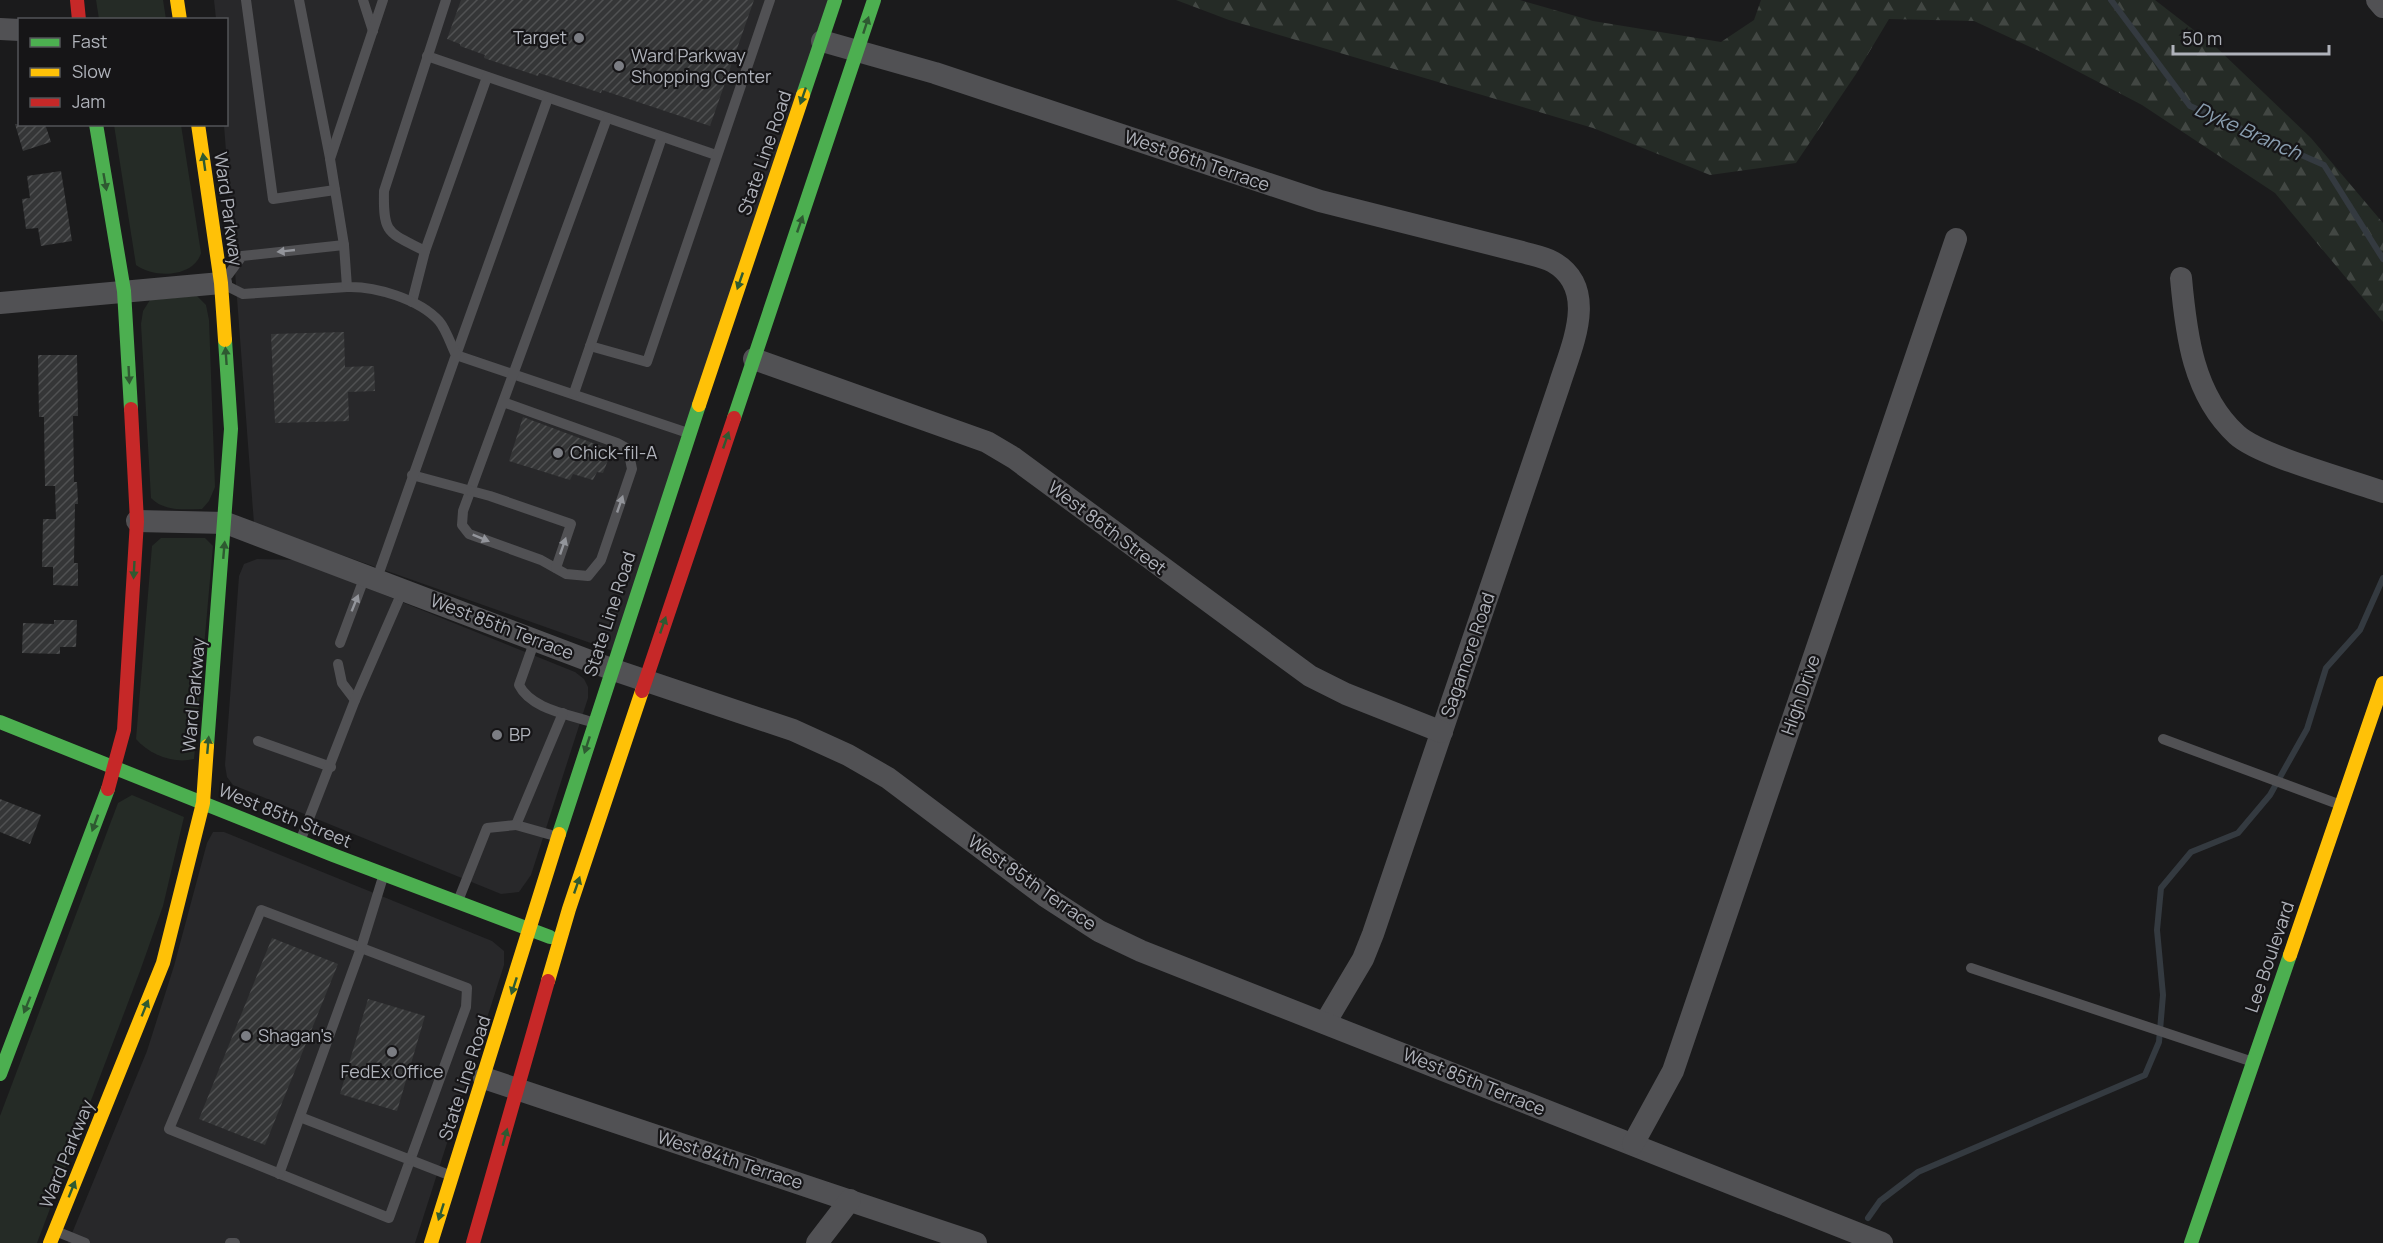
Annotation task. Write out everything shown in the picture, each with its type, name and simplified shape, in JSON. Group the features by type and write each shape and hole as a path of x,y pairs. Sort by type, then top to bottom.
{"main road":[{"path":"77,0 79,18"},
{"path":"177,0 180,18"},
{"name":"State Line Road","path":"431,1243 611,669 835,0"},
{"path":"473,1243 559,941 644,680 874,0"},
{"path":"0,1074 50,947 115,768 124,730 137,521 124,291 96,126"},
{"name":"Ward Parkway","path":"53,1237 164,963 203,803 226,523 231,429 221,283 198,126"},
{"name":"Lee Boulevard","path":"2191,1243 2341,805 2375,735 2383,683"},
{"name":"West 85th Street","path":"0,722 559,941"}],"street":[{"path":"2378,0 2383,7"},
{"path":"0,29 18,30"},
{"name":"West 86th Terrace","path":"822,41 946,77 1320,201 1553,262 1571,279"},
{"name":"High Drive","path":"1633,1144 1673,1071 1956,239"},
{"path":"2181,278 2186,336 2191,355 2216,410 2238,436 2261,449 2383,492"},
{"name":"Sagamore Road","path":"1325,1023 1363,959 1373,934 1577,328 1581,307 1571,279"},
{"path":"0,303 221,283"},
{"name":"West 86th Street","path":"754,359 987,442 1014,458 1310,676 1346,694 1442,732"},
{"name":"West 85th Terrace","path":"137,521 226,523 611,669 793,730 848,754 888,778 1045,896 1099,931 1141,951 1882,1243"},
{"name":"West 84th Terrace","path":"484,1078 976,1243"},
{"path":"817,1243 850,1200"}],"lane":[{"path":"246,0 273,199 335,190"},
{"path":"299,0 330,159 344,245 347,287"},
{"path":"363,0 373,32"},
{"path":"330,159 383,0"},
{"path":"425,251 391,234 383,219 384,192 446,0"},
{"path":"590,346 647,362 770,0"},
{"path":"427,56 716,155"},
{"path":"412,302 425,251 487,77"},
{"path":"344,643 344,631 371,578 412,475 548,98"},
{"path":"503,402 628,449 632,459 632,469 601,560 588,576 578,577 469,534 462,525 463,511 607,118"},
{"path":"574,393 662,137"},
{"path":"344,245 242,256 221,283 243,294 369,286 412,302 439,321 456,355 574,393 688,434"},
{"path":"412,475 571,524 556,568"},
{"path":"300,841 331,767 355,700 404,590"},
{"path":"535,640 519,685 524,694 543,706 594,723"},
{"path":"342,666 342,683 355,700"},
{"path":"516,825 563,713"},
{"path":"2163,739 2341,805"},
{"path":"258,741 331,767"},
{"path":"457,902 487,828 516,825 558,837"},
{"path":"279,1174 361,948 384,874"},
{"path":"261,910 361,948 467,988 466,1007 389,1218 169,1129 261,910"},
{"path":"1971,968 2253,1062"},
{"path":"300,1117 453,1177"},
{"path":"53,1237 85,1243"},
{"path":"230,1243 235,1243"}],"shaded area":[{"name":"Ward Parkway Shopping Center","path":"214,0 828,0 616,652 254,524 224,126 228,126 228,18 216,18"},
{"path":"257,559 298,560 575,672 584,679 588,687 588,698 531,875 519,892 501,894 233,785 227,777 225,765 239,576 244,564"},
{"path":"213,832 224,832 492,941 504,951 504,965 415,1243 68,1243 147,1051 174,966 207,843"}],"green space":[{"path":"96,0 163,0 166,18 99,18"},
{"path":"1176,0 1520,0 1593,21 1721,42 1754,20 1761,0 2155,0 2217,48 2311,138 2383,223 2383,322 2275,193 2142,105 2039,51 1974,21 1889,19 1856,74 1796,163 1710,175 1593,128 1229,20"},
{"path":"114,126 181,126 201,253 191,267 173,273 153,272 136,265"},
{"path":"197,296 206,305 209,320 215,487 209,501 202,509 175,509 162,506 151,498 141,324 143,311 150,300"},
{"path":"161,538 205,538 213,546 194,759 178,760 162,757 148,750 136,739 152,546"},
{"path":"132,795 184,817 163,906 37,1243 0,1243 0,1116 118,803"}],"building":[{"name":"Ward Parkway Shopping Center","path":"461,0 754,0 710,126 602,90 601,93 539,73 538,76 484,58 485,55 460,46 447,39"},
{"path":"15,124 18,126 46,126 51,142 23,151"},
{"path":"61,171 72,241 41,246 38,228 26,229 22,199 30,198 27,176"},
{"path":"344,332 345,367 374,366 375,391 348,392 349,421 275,423 271,334"},
{"path":"38,355 77,355 78,416 73,416 74,482 77,482 78,504 75,504 74,563 78,563 78,586 53,585 53,567 42,567 43,519 56,519 55,486 45,486 44,417 39,417"},
{"name":"Chick-fil-A","path":"523,417 606,448 602,458 608,460 603,473 597,472 593,480 573,474 570,480 509,461"},
{"path":"54,620 77,620 76,647 60,647 60,654 22,653 23,623 54,624"},
{"path":"0,799 41,815 30,844 0,832"},
{"path":"272,938 338,964 265,1145 199,1119"},
{"path":"368,999 425,1016 397,1111 340,1094"}],"waterway":[{"name":"Dyke Branch","path":"2111,0 2190,106 2324,165 2383,259"},
{"path":"1868,1218 1880,1201 1918,1172 2145,1075 2159,1042 2163,995 2157,930 2161,888 2191,852 2238,833 2270,795 2307,729 2326,668 2360,630 2383,578"}],"traffic: fast":[{"path":"803,95 835,0"},
{"path":"734,418 874,0"},
{"path":"96,126 124,291 131,409"},
{"path":"207,746 231,429 225,340"},
{"path":"559,834 699,405"},
{"path":"0,722 333,855 550,937"},
{"path":"0,1074 108,789"},
{"path":"2191,1243 2290,955"}],"traffic: slow":[{"path":"177,0 180,18"},
{"path":"699,405 803,95"},
{"path":"198,126 221,283 225,340"},
{"path":"2290,955 2383,683"},
{"path":"548,981 569,909 642,691"},
{"path":"50,1243 163,963 203,803 207,746"},
{"path":"431,1243 559,834"}],"traffic: jam":[{"path":"77,0 79,18"},
{"path":"108,789 124,730 137,521 131,409"},
{"path":"642,691 734,418"},
{"path":"473,1243 548,981"}],"place":[{"name":"Target","path":"579,38"},
{"name":"Ward Parkway Shopping Center","path":"619,66"},
{"name":"Chick-fil-A","path":"558,453"},
{"name":"BP","path":"497,735"},
{"name":"Shagan's","path":"246,1036"},
{"name":"FedEx Office","path":"392,1052"}]}
